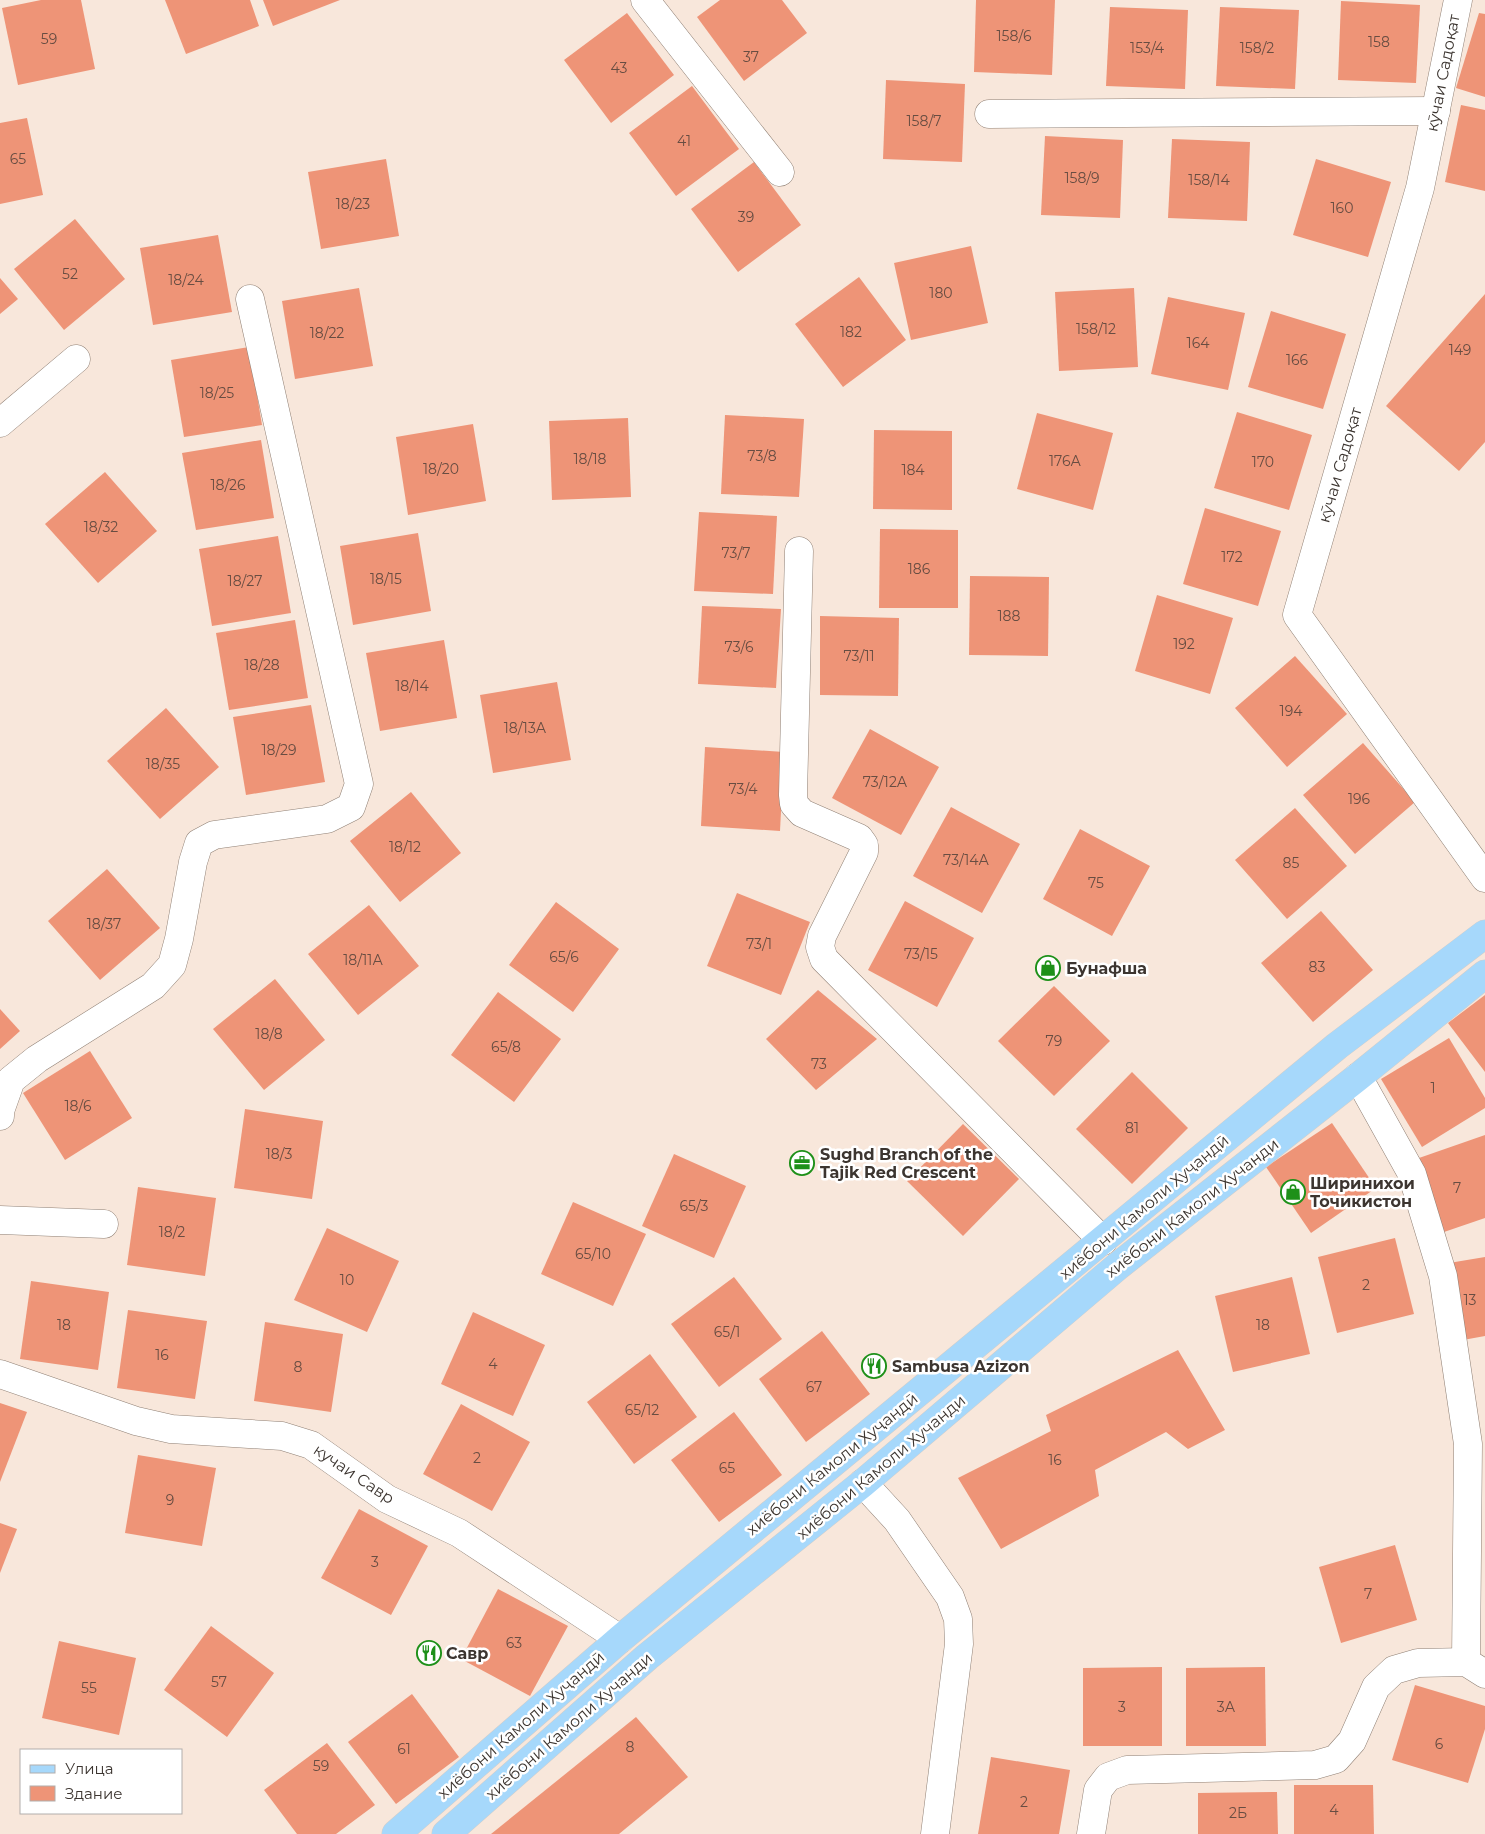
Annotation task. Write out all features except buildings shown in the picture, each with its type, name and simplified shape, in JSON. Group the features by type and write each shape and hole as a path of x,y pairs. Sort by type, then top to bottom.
{"main road":[{"name":"хиёбони Камоли Хуҷандӣ","path":"396,1834 620,1639 1338,1046 1485,934"},
{"name":"хиёбони Камоли Хучанди","path":"446,1834 647,1657 863,1484 1118,1266 1358,1077 1485,974"}],"street":[{"path":"645,0 780,172"},
{"name":"кӯчаи Садоқат","path":"1458,0 1420,188 1297,615 1485,878"},
{"path":"989,114 1436,111"},
{"path":"0,1116 11,1080 37,1058 153,986 172,965 179,940 194,862 200,843 214,835 327,819 351,807 359,784 250,299"},
{"path":"0,423 76,359"},
{"path":"799,551 794,804 802,813 860,838 864,845 864,852 822,936 820,947 824,959 1103,1241"},
{"path":"1091,1834 1098,1790 1108,1777 1127,1770 1316,1765 1336,1759 1352,1741 1376,1687 1394,1670 1418,1663 1476,1668 1468,1444 1443,1276 1412,1174 1358,1077"},
{"path":"0,1220 104,1224"},
{"name":"кучаи Савр","path":"0,1374 136,1421 171,1429 282,1436 311,1445 387,1499 459,1532 620,1639"},
{"path":"863,1484 902,1528 950,1596 958,1619 959,1644 935,1834"}],"place":[{"name":"Бунафша","path":"1048,968"},
{"name":"Sughd Branch of the Tajik Red Crescent","path":"802,1163"},
{"name":"Ширинихои Точикистон","path":"1293,1192"},
{"name":"Sambusa Azizon","path":"874,1366"},
{"name":"Савр","path":"429,1653"}]}
